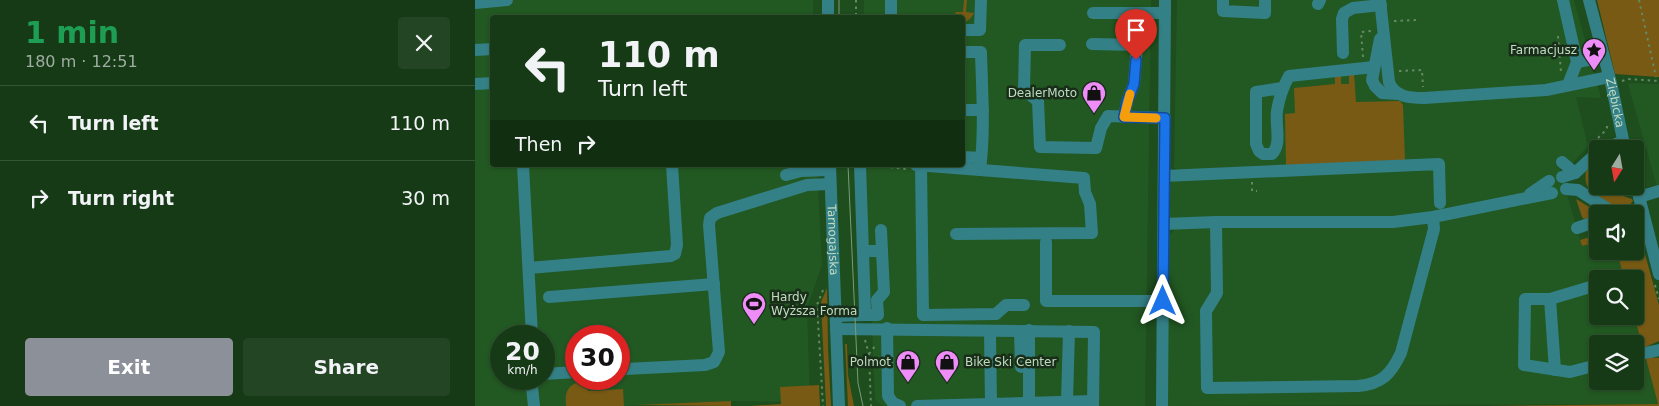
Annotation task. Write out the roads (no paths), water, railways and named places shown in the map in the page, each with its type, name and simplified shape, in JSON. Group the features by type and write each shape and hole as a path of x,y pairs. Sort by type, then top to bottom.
{"street":[{"path":"475,3 507,0"},
{"path":"828,0 828,15"},
{"path":"891,0 891,15"},
{"path":"965,30 980,30 981,0"},
{"path":"1162,406 1165,0"},
{"path":"1223,0 1223,12 1265,13 1265,0"},
{"path":"1563,0 1577,62 1564,82"},
{"name":"Ziębicka","path":"1589,0 1610,80 1623,140"},
{"path":"1343,53 1342,19 1344,13 1353,8 1380,3 1389,82 1399,94"},
{"path":"1093,13 1165,13"},
{"path":"1382,26 1373,80 1379,91 1386,94 1423,98 1547,90 1564,82 1610,80"},
{"path":"1092,44 1137,45 1134,84 1124,117"},
{"path":"1060,45 1025,45 1024,90 1038,101 1040,147 1096,148 1101,128 1109,116 1165,118"},
{"path":"475,50 490,49"},
{"path":"965,52 981,52 983,110 981,164"},
{"path":"1577,62 1604,57"},
{"path":"1282,88 1256,92 1256,144 1259,151 1263,154 1272,154 1277,146 1277,113 1282,88 1289,76 1374,67"},
{"path":"475,84 490,83"},
{"path":"965,110 983,110"},
{"path":"965,158 981,164"},
{"path":"1570,182 1589,160"},
{"path":"1562,162 1570,182 1601,205"},
{"path":"957,234 1092,233 1090,204 1085,192 1084,178 981,164 965,165"},
{"path":"1164,176 1439,164 1440,203"},
{"path":"523,167 532,325"},
{"path":"529,268 671,256 675,254 677,245 673,167"},
{"path":"860,167 864,315"},
{"path":"919,167 923,315 996,314 1007,305 1024,305"},
{"path":"786,175 800,168 830,168"},
{"name":"Tarnogajska","path":"830,168 839,406"},
{"path":"630,369 705,366 714,362 719,352 709,225 711,218 717,213 807,185 830,184"},
{"path":"1164,224 1216,222 1393,222 1433,217 1523,198 1550,187"},
{"path":"1639,198 1659,191"},
{"path":"1638,195 1639,205"},
{"path":"1216,222 1217,293 1206,311 1207,388 1358,386 1370,385 1381,380 1395,365 1401,353 1434,229 1433,217"},
{"path":"1577,228 1589,224"},
{"path":"836,323 864,315 877,315 877,300 884,292 881,230"},
{"path":"1644,231 1659,274"},
{"path":"1046,242 1046,301 1163,301"},
{"path":"863,251 882,251"},
{"path":"549,296 714,284"},
{"path":"1589,288 1550,299 1525,299 1524,365 1570,372 1589,367"},
{"path":"1550,299 1555,370"},
{"path":"836,323 887,328 990,332 1095,332 1093,404 1067,401 917,406"},
{"path":"887,328 888,396 893,403 900,406"},
{"path":"1025,331 1025,402"},
{"path":"1067,401 1069,331"},
{"path":"990,332 991,404"},
{"path":"1644,353 1659,350"},
{"path":"532,390 533,406"}],"tram line":[{"path":"839,0 839,15"},
{"path":"848,167 858,383 863,406"}],"place":[{"name":"Farmacjusz","path":"1594,71"},
{"name":"DealerMoto","path":"1094,114"},
{"name":"Hardy Wyższa Forma","path":"754,325"},
{"name":"Polmot","path":"908,383"},
{"name":"Bike Ski Center","path":"947,383"}]}
